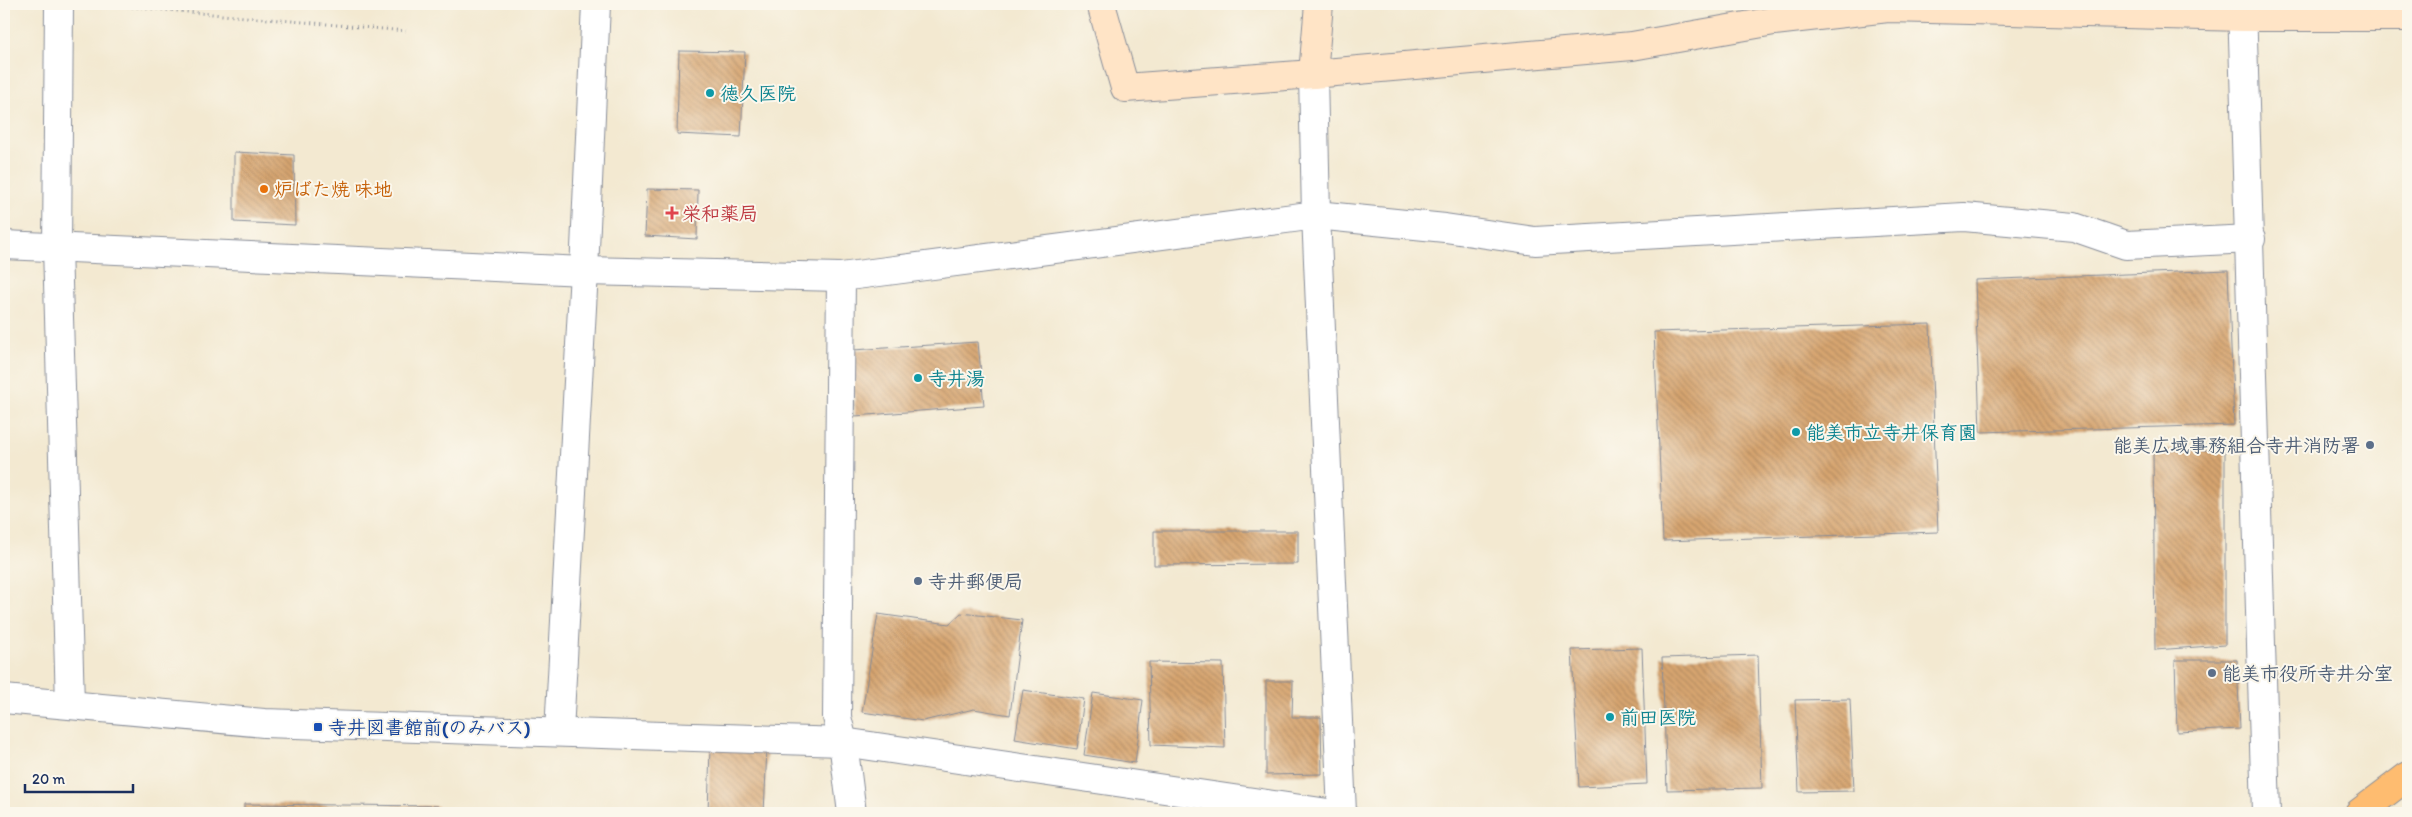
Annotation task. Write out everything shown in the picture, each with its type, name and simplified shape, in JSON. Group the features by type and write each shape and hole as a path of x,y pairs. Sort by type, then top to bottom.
{"main road":[{"path":"1101,4 1125,88 1313,74 1632,46 1774,21 1888,8 2243,10 2408,17"},
{"path":"1313,74 1319,4"},
{"path":"2359,813 2408,776"}],"street":[{"path":"59,4 57,247 70,704"},
{"path":"559,732 584,271 596,4"},
{"path":"2243,10 2266,813"},
{"path":"1313,74 1316,215 1342,813"},
{"path":"4,245 584,271 841,277 1316,215 1445,228 1535,241 1964,217 2074,227 2126,245 2251,239"},
{"path":"841,277 837,717 852,813"},
{"path":"4,699 264,723 842,742 1328,813"}],"path":[{"path":"96,4 406,31"}],"building":[{"name":"徳久医院","path":"679,51 745,52 741,137 677,134"},
{"name":"炉ばた焼 味地","path":"234,152 294,155 295,225 234,222"},
{"name":"栄和薬局","path":"647,189 698,190 697,239 645,236"},
{"path":"2228,270 2234,425 1980,432 1975,280"},
{"name":"能美市立寺井保育園","path":"1930,324 1938,532 1663,541 1654,332"},
{"name":"寺井湯","path":"978,342 984,406 855,416 853,350"},
{"path":"2153,450 2225,450 2225,645 2155,650"},
{"path":"1154,531 1298,531 1298,564 1154,565"},
{"path":"961,613 1022,620 1010,715 974,709 923,721 862,712 878,614 949,624"},
{"name":"前田医院","path":"1642,648 1647,784 1579,787 1572,650"},
{"path":"1758,655 1762,788 1667,790 1662,658"},
{"path":"2175,660 2237,660 2240,729 2177,732"},
{"path":"1149,662 1223,663 1225,748 1151,745"},
{"path":"1266,681 1293,681 1292,717 1321,717 1322,774 1266,775"},
{"path":"1023,690 1084,699 1077,749 1015,739"},
{"path":"1093,693 1143,700 1135,763 1084,755"},
{"path":"1850,699 1854,791 1799,792 1795,700"},
{"path":"710,747 767,748 764,813 708,813"},
{"path":"244,804 438,806 438,813 244,813"}],"place":[{"name":"徳久医院","path":"710,93"},
{"name":"炉ばた焼 味地","path":"264,189"},
{"name":"栄和薬局","path":"672,213"},
{"name":"寺井湯","path":"918,378"},
{"name":"能美市立寺井保育園","path":"1796,432"},
{"name":"能美広域事務組合寺井消防署","path":"2370,445"},
{"name":"寺井郵便局","path":"918,581"},
{"name":"能美市役所寺井分室","path":"2212,673"},
{"name":"前田医院","path":"1610,717"},
{"name":"寺井図書館前(のみバス)","path":"318,727"}]}
